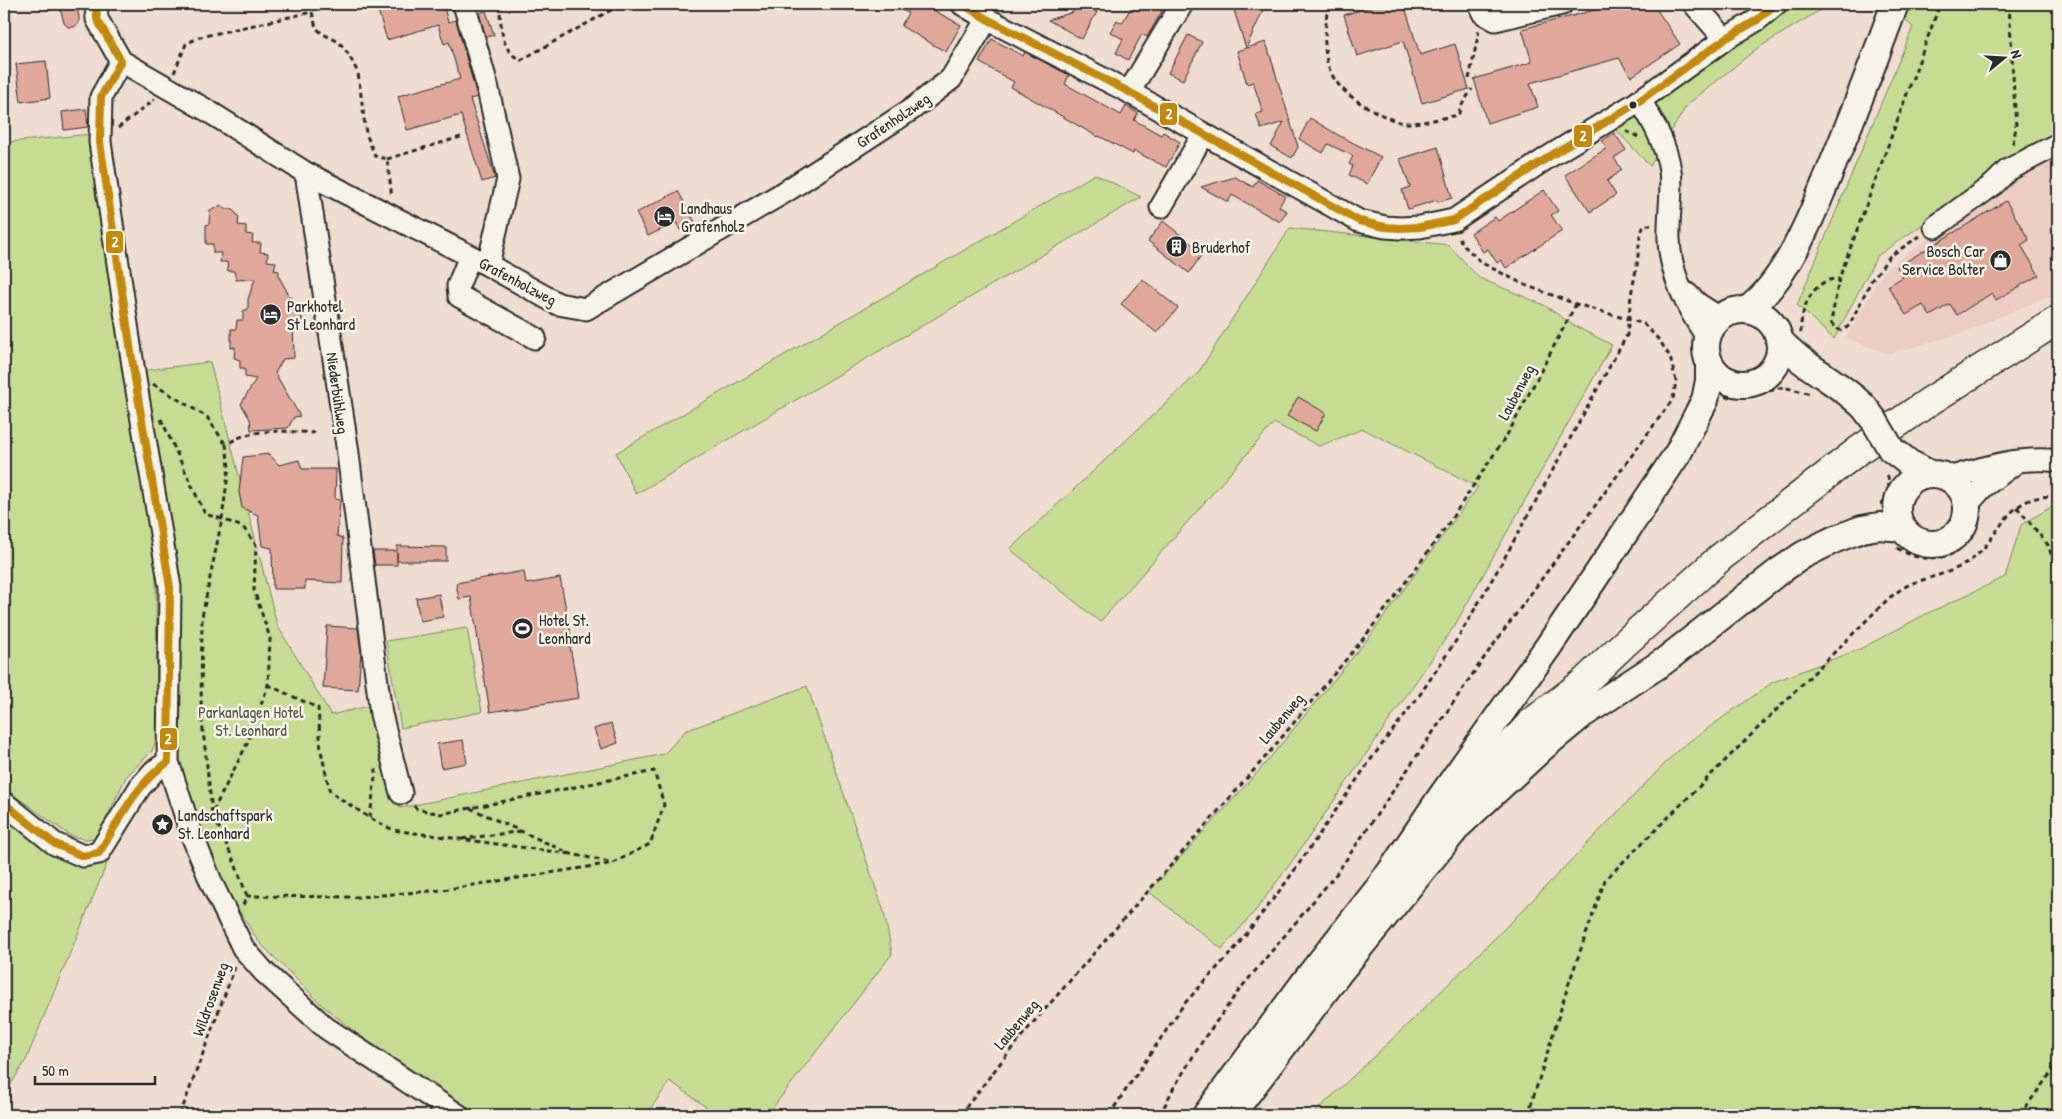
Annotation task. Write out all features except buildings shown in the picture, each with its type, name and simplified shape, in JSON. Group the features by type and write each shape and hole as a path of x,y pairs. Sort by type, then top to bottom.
{"highway":[{"path":"1385,880 1532,722 1584,682 1721,557 1859,450 1930,401 2058,320"},
{"path":"1459,825 1546,731 1584,682"}],"main road":[{"path":"1895,4 1862,96 1810,219 1787,263 1775,296 1788,350 1864,407 1874,420 1901,493"},
{"path":"1206,1115 1298,990 1385,880 1441,796 1548,648 1678,452 1704,400 1709,381 1712,339 1732,312 1747,310 1760,300 1787,263"},
{"path":"1747,310 1764,317 1784,332"},
{"path":"1768,374 1778,358 1784,332"},
{"path":"1712,339 1719,375 1735,383 1752,382 1768,374 1785,374 1833,382"},
{"path":"1232,1115 1341,970 1459,825 1543,747 1583,714 1663,662 1778,572 1803,555 1833,540 1891,527 1923,543 1940,544 1948,541 1961,530 1974,509 1962,489 1940,476 1909,463 1888,459"},
{"path":"1891,527 1901,493 1913,480 1940,476"}],"street":[{"path":"96,4 98,19 121,61 101,97 100,142 170,587 168,762 191,834 212,884 243,948 264,972 326,1028 458,1115"},
{"path":"464,4 487,85 508,179 479,260 458,286 459,296 535,338"},
{"path":"962,4 987,19 1129,92 1359,221 1385,227 1400,228 1454,220 1640,100 1726,39 1757,20 1776,4"},
{"path":"1129,92 1182,4"},
{"path":"1481,8 1495,20 1562,4"},
{"path":"1694,4 1726,39"},
{"name":"Grafenholzweg","path":"121,61 208,111 306,173 479,260 558,304 586,309 788,190 912,109 951,79 987,19"},
{"path":"1640,100 1662,141 1670,169 1672,199 1669,240 1673,270 1679,286 1698,304 1712,339"},
{"path":"1161,207 1203,135"},
{"path":"1935,227 1994,184 2008,170 2058,144"},
{"name":"Niederbühlweg","path":"306,173 346,446 381,714 401,793"},
{"path":"1940,476 2017,461 2033,459 2058,461"},
{"path":"1974,509 1983,487 2017,461"},
{"path":"4,803 55,844 83,856 99,853 140,787 154,770 168,762"}],"path":[{"path":"499,4 505,44 512,56 521,60 622,4"},
{"path":"1328,4 1324,40 1327,62 1336,83 1355,100 1383,115 1408,123 1458,115 1472,89"},
{"path":"1935,227 1890,256 1871,281 1850,324 1842,331 1836,330 1831,322 1839,278 1940,4"},
{"path":"2008,170 2016,128 2009,4"},
{"path":"1469,79 1481,8"},
{"path":"100,142 168,89 186,44 200,37 312,12 316,28 339,42 349,55 358,73 366,133 375,156 387,158 464,136"},
{"path":"1604,122 1610,132 1632,132 1642,143"},
{"path":"387,158 395,218"},
{"path":"1160,1115 1173,1089 1205,1037 1240,989 1337,873 1481,662 1673,399 1676,381 1670,357 1660,341 1644,324 1576,304 1525,285 1482,263 1461,243 1454,220"},
{"path":"1109,1115 1184,1004 1237,946 1288,881 1459,636 1505,558 1627,335 1640,235 1644,225 1651,225"},
{"path":"1784,332 1800,325 1805,305 1822,283 1832,278 1839,278"},
{"name":"Laubenweg","path":"960,1115 1019,1039 1268,754 1380,617 1446,527 1510,430 1576,304"},
{"path":"136,379 141,377 207,417 226,445 229,467 222,519 202,618 201,712 212,812 247,896 233,926"},
{"path":"158,413 205,514 243,527 256,545 254,590 270,638 268,685 248,742 212,812"},
{"path":"226,445 236,438 255,432 318,433"},
{"path":"1888,459 1890,486 1878,515 1891,527 1885,539 1898,549 1916,558 1932,558 1954,553 1965,546 1975,532 1974,509"},
{"path":"1529,1115 1530,1105 1568,986 1605,880 1888,598 1910,584 1943,575 1966,564 1984,549 1996,529 2017,507 2028,499 2047,496 2058,497"},
{"path":"2017,507 2048,545 2058,574"},
{"path":"247,896 358,897 442,890 613,863 650,844 664,804 654,771 441,814 417,809 401,793"},
{"path":"469,808 571,854 613,863"},
{"path":"457,839 523,831"},
{"name":"Wildrosenweg","path":"180,1115 243,948"},
{"path":"2020,1115 2058,1063"}],"shaded area":[{"path":"2058,145 2058,292 1963,333 1889,354 1846,338 1883,271"}],"green space":[{"path":"1779,4 1830,4 1755,50 1687,105 1650,166 1616,130"},
{"path":"1887,4 2058,4 2058,131 1877,256 1834,339 1797,305 1913,27"},
{"path":"4,84 10,142 92,134 156,575 157,738 152,751 126,777 97,838 85,839 71,836 4,788"},
{"path":"1095,174 1141,197 636,494 616,453"},
{"path":"1290,228 1449,245 1479,278 1544,305 1573,325 1612,345 1455,625 1293,860 1256,910 1222,949 1149,892 1264,765 1370,636 1478,487 1363,429 1319,446 1274,423 1100,622 1010,549 1198,373"},
{"name":"Parkanlagen Hotel St. Leonhard","path":"210,362 277,625 331,715 373,705 400,808 664,754 685,731 807,686 884,912 892,954 767,1115 717,1115 670,1081 646,1115 474,1115 371,1045 322,1005 258,941 213,868 180,761 176,595 139,371"},
{"path":"2058,503 2058,1103 2050,1115 1312,1115 1406,1026 1515,918 1680,748 1773,682 1860,649 1926,614 2005,577 2021,525"},
{"path":"467,628 482,712 401,728 386,641"},
{"path":"4,809 63,857 110,856 26,1060 4,1095"}],"transit line":[{"name":"2","path":"4,803 55,844 83,856 99,853 137,792 168,762 170,587 135,379 100,142 101,97 121,61 97,19 96,4"},
{"name":"2","path":"962,4 987,19 1129,92 1359,221 1385,227 1400,228 1420,227 1454,220 1547,158 1635,104 1725,39 1757,20 1776,4"}],"place":[{"name":"Landhaus Grafenholz","path":"665,217"},
{"name":"Bruderhof","path":"1176,247"},
{"name":"Bosch Car Service Bolter","path":"2001,260"},
{"name":"Parkhotel St Leonhard","path":"271,315"},
{"name":"Hotel St. Leonhard","path":"523,629"},
{"name":"Landschaftspark St. Leonhard","path":"162,824"}]}
